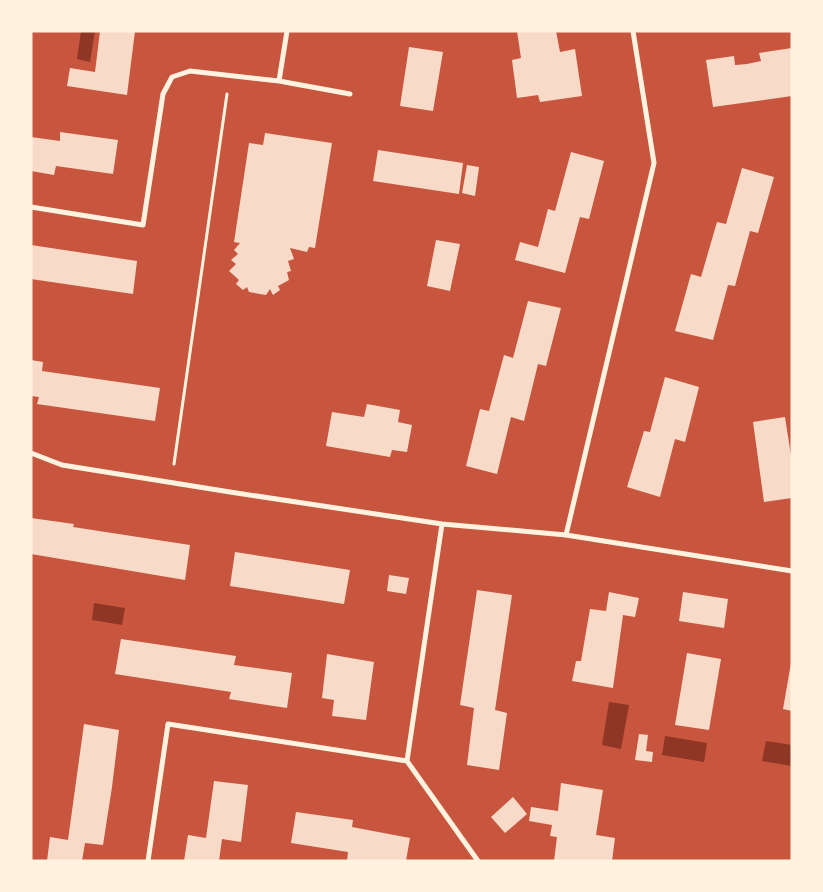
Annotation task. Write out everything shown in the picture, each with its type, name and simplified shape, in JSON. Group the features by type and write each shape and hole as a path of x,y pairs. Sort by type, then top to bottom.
{"street":[{"path":"279,81 287,31"},
{"path":"566,534 654,163 633,31"},
{"path":"31,207 143,224 163,94 172,77 190,71 279,81 350,94"},
{"path":"31,453 62,465 171,482 442,524 566,534 792,571"},
{"path":"442,524 407,761 478,861"},
{"path":"148,861 168,724 407,761"}],"path":[{"path":"171,482 230,76"}],"shaded area":[{"path":"81,31 95,31 90,62 77,59"},
{"path":"94,603 125,608 122,625 92,620"},
{"path":"609,702 629,705 621,749 602,745"},
{"path":"665,736 707,743 704,762 662,755"},
{"path":"766,741 792,745 792,766 762,761"}],"building":[{"path":"100,31 135,31 127,95 67,86 70,68 95,72"},
{"path":"517,31 556,31 560,52 575,49 582,96 540,102 538,95 517,98 512,60 521,58"},
{"path":"409,47 443,52 433,111 400,106"},
{"path":"792,48 792,96 713,107 706,60 734,56 735,65 747,64 761,61 759,53"},
{"path":"60,132 118,140 113,174 56,166 54,175 31,171 31,137 60,141"},
{"path":"265,133 332,143 315,248 309,247 307,252 290,248 294,259 288,261 291,271 287,272 289,280 278,286 280,290 273,295 270,289 266,295 249,292 247,287 243,290 236,284 239,280 229,271 236,264 231,260 238,254 234,250 240,243 234,242 249,143 263,145"},
{"path":"378,150 463,163 459,194 373,181"},
{"path":"571,152 604,161 589,219 580,217 565,273 515,260 520,242 538,247 548,209 555,211"},
{"path":"467,165 479,167 475,196 462,193"},
{"path":"742,168 774,177 758,233 750,231 735,286 728,285 713,340 675,331 691,274 701,277 717,222 726,224"},
{"path":"436,240 460,244 450,291 427,286"},
{"path":"31,245 137,261 133,294 31,279"},
{"path":"528,301 561,308 546,366 538,364 524,421 511,417 497,474 466,466 480,409 489,411 504,355 513,358"},
{"path":"31,360 43,362 42,371 160,388 155,421 37,404 39,397 31,396"},
{"path":"665,377 699,387 685,442 675,439 660,497 627,487 644,431 650,432"},
{"path":"367,404 400,410 398,422 412,425 407,452 392,450 390,457 326,446 332,412 364,417"},
{"path":"785,417 792,462 792,498 764,502 753,422"},
{"path":"31,518 74,524 73,527 190,545 185,580 31,554"},
{"path":"235,552 350,570 344,604 230,586"},
{"path":"389,575 409,578 406,594 387,591"},
{"path":"477,590 512,595 495,710 507,713 499,770 467,765 474,708 460,705"},
{"path":"609,592 639,598 635,617 623,615 613,688 572,681 576,661 581,661 590,609 606,611"},
{"path":"683,592 728,599 724,628 679,621"},
{"path":"121,639 236,656 234,665 292,673 287,708 229,699 231,692 115,674"},
{"path":"687,653 721,659 709,730 675,725"},
{"path":"327,654 374,662 366,720 332,716 334,700 322,698"},
{"path":"792,663 792,711 783,709"},
{"path":"84,724 119,730 103,845 85,843 82,861 47,861 50,837 68,840"},
{"path":"639,734 648,735 646,751 653,752 652,762 635,760"},
{"path":"214,781 248,785 241,842 222,839 219,861 184,861 188,835 206,838"},
{"path":"561,783 603,790 596,835 615,838 612,861 554,861 557,837 550,836 552,825 529,821 531,807 558,811"},
{"path":"513,797 527,814 505,833 491,817"},
{"path":"296,812 353,820 352,827 410,838 406,861 347,861 348,852 291,843"}]}
